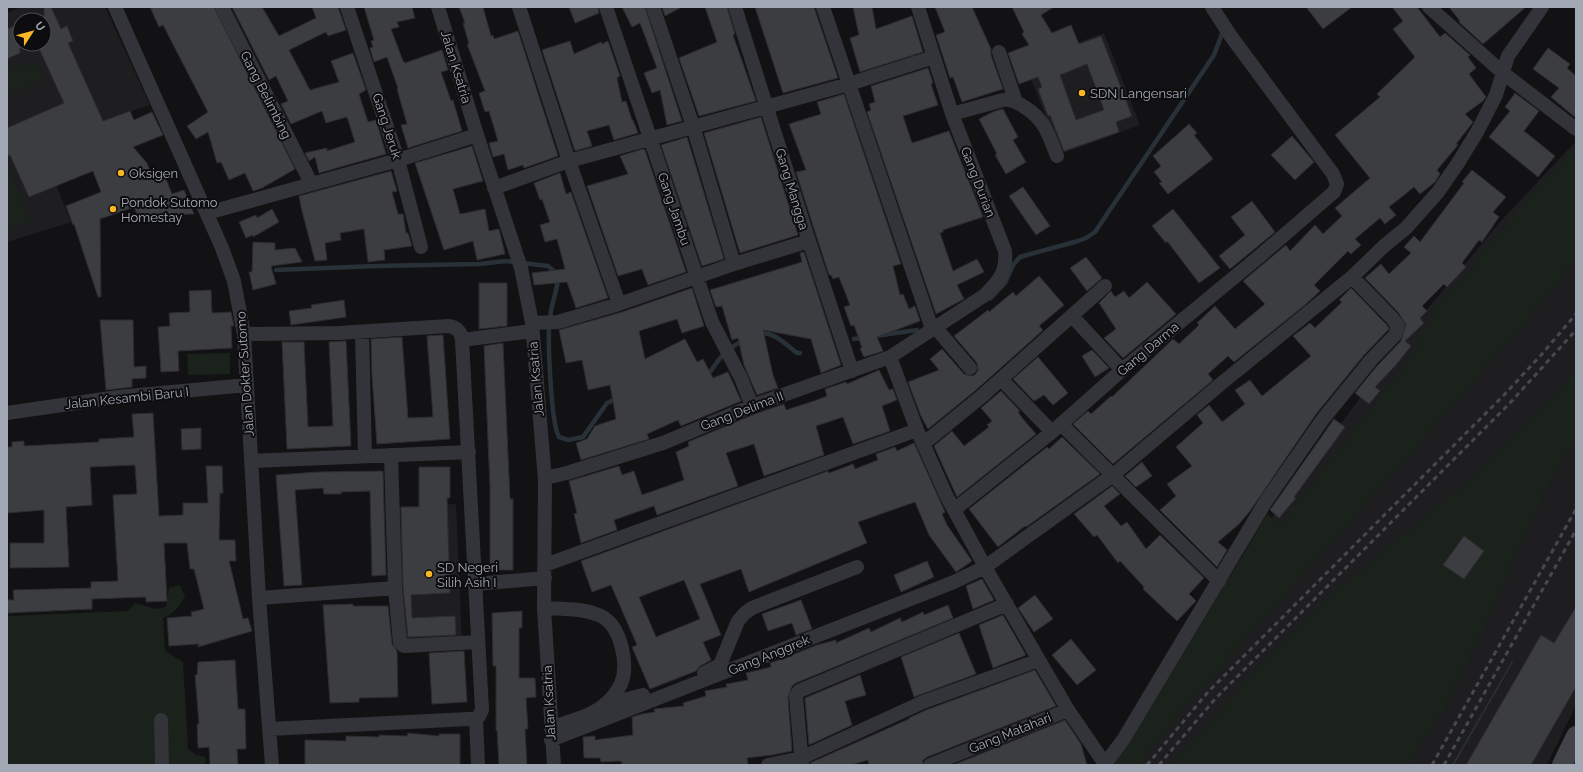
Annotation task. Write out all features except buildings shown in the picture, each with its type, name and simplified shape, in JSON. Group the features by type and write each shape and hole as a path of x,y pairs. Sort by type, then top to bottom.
{"main road":[{"path":"1562,765 1576,736"}],"street":[{"name":"Jalan Dokter Sutomo","path":"115,7 207,213 234,281 244,334 258,598 272,765"},
{"name":"Gang Belimbing","path":"222,7 311,183"},
{"name":"Gang Jeruk","path":"347,7 398,160 421,247"},
{"name":"Jalan Ksatria","path":"438,7 494,188 541,325 545,478 544,608 554,765"},
{"path":"519,7 569,161 619,304"},
{"name":"Gang Jambu","path":"606,7 712,322 742,378 752,406"},
{"path":"653,7 677,75 734,264"},
{"name":"Gang Mangga","path":"735,7 852,371"},
{"path":"823,7 933,328 970,368"},
{"name":"Gang Durian","path":"918,7 952,114 1005,251 1006,260 1002,274 996,284 985,295 933,328"},
{"name":"Gang Darma","path":"954,510 1057,428 1122,370 1267,250 1334,192 1337,184 1334,174 1225,27 1212,7"},
{"path":"1429,7 1503,73 1576,129"},
{"name":"Gang Anggrek","path":"551,734 954,582 986,567 1113,474 1352,277 1384,246 1406,228 1438,192 1477,132 1496,95 1508,56 1542,7"},
{"path":"999,52 1016,102"},
{"path":"494,188 569,161 849,84 934,57"},
{"path":"952,114 1003,100 1016,102 1031,111 1040,119 1046,127 1057,156"},
{"path":"207,213 398,160 477,135"},
{"path":"462,340 541,325 619,304 698,278 734,264 809,241"},
{"path":"890,357 916,430 954,510 1006,604 1068,710 1104,764 1123,740 1266,501 1323,419 1371,360 1398,330 1398,326 1392,318 1352,277"},
{"path":"923,444 1001,379 1105,286"},
{"path":"1072,316 1122,370"},
{"path":"244,334 362,332 448,326 455,327 460,331 462,340 469,452 474,584 482,710 476,719 478,765"},
{"name":"Gang Delima II","path":"545,478 567,473 663,443 752,406 890,357 933,328"},
{"path":"362,332 364,456"},
{"path":"1001,379 1113,474 1219,581"},
{"name":"Jalan Kesambi Baru I","path":"7,413 118,397 247,385"},
{"path":"474,584 545,572 916,430"},
{"path":"251,461 469,452"},
{"path":"391,455 395,588 399,641 401,645 478,642"},
{"path":"604,705 649,694 717,667 722,662 738,621 745,613 752,608 857,567"},
{"path":"258,598 395,588"},
{"path":"801,762 796,696 799,691 1006,604"},
{"path":"544,608 594,613 602,617 614,628 622,649 623,676 617,691 596,711 551,734"},
{"path":"768,765 801,762 923,702 1039,660"},
{"name":"Gang Matahari","path":"930,765 1068,710"},
{"path":"269,729 476,719"},
{"path":"161,720 162,765"}],"shaded area":[{"path":"21,7 105,7 150,105 39,142 71,222 7,242 7,13"},
{"name":"SDN Langensari","path":"1104,33 1140,125 1061,154 1024,62"},
{"path":"35,60 44,79 9,95 7,92 7,72"},
{"path":"1576,141 1576,705 1547,765 1107,765 1202,613 1409,331 1500,222"},
{"path":"1576,144 1576,261 1552,292 1434,428 1171,724 1141,765 1109,765 1171,673 1267,514 1280,524 1419,346 1413,340 1437,316 1431,308 1475,268 1472,264"},
{"path":"7,166 31,221 7,230"},
{"path":"230,353 230,374 188,375 187,354"},
{"path":"1576,370 1576,436 1546,490 1484,629 1450,700 1409,765 1172,765 1237,691 1306,620 1354,575 1478,471 1521,429"},
{"name":"SD Negeri Silih Asih I","path":"456,504 462,641 401,644 395,507"},
{"path":"180,585 185,596 181,604 176,610 163,618 165,651 183,662 188,749 196,755 205,757 205,765 7,765 7,616 128,611 135,603 156,609 166,607 169,588"},
{"path":"1512,661 1513,662 1454,765 1452,765"}],"waterway":[{"path":"991,298 1005,283 1013,265 1020,257 1078,241 1095,232 1214,55 1223,31"},
{"path":"276,270 479,264 506,261 548,266 556,273 558,279 551,313 549,342 550,379 556,429 559,437 568,440 583,437 607,403 618,398"},
{"path":"875,336 917,330"},
{"path":"759,333 770,334 784,342 797,353 800,353"},
{"path":"854,339 864,338"},
{"path":"707,376 730,348 743,341"}],"railway":[{"path":"1147,765 1208,692 1504,395 1576,314"},
{"path":"1159,765 1215,699 1510,403 1576,330"},
{"path":"1432,765 1576,509"},
{"path":"1444,765 1576,530"}],"place":[{"name":"SDN Langensari","path":"1082,93"},
{"name":"Oksigen","path":"121,173"},
{"name":"Pondok Sutomo Homestay","path":"113,209"},
{"name":"SD Negeri Silih Asih I","path":"429,574"}]}
